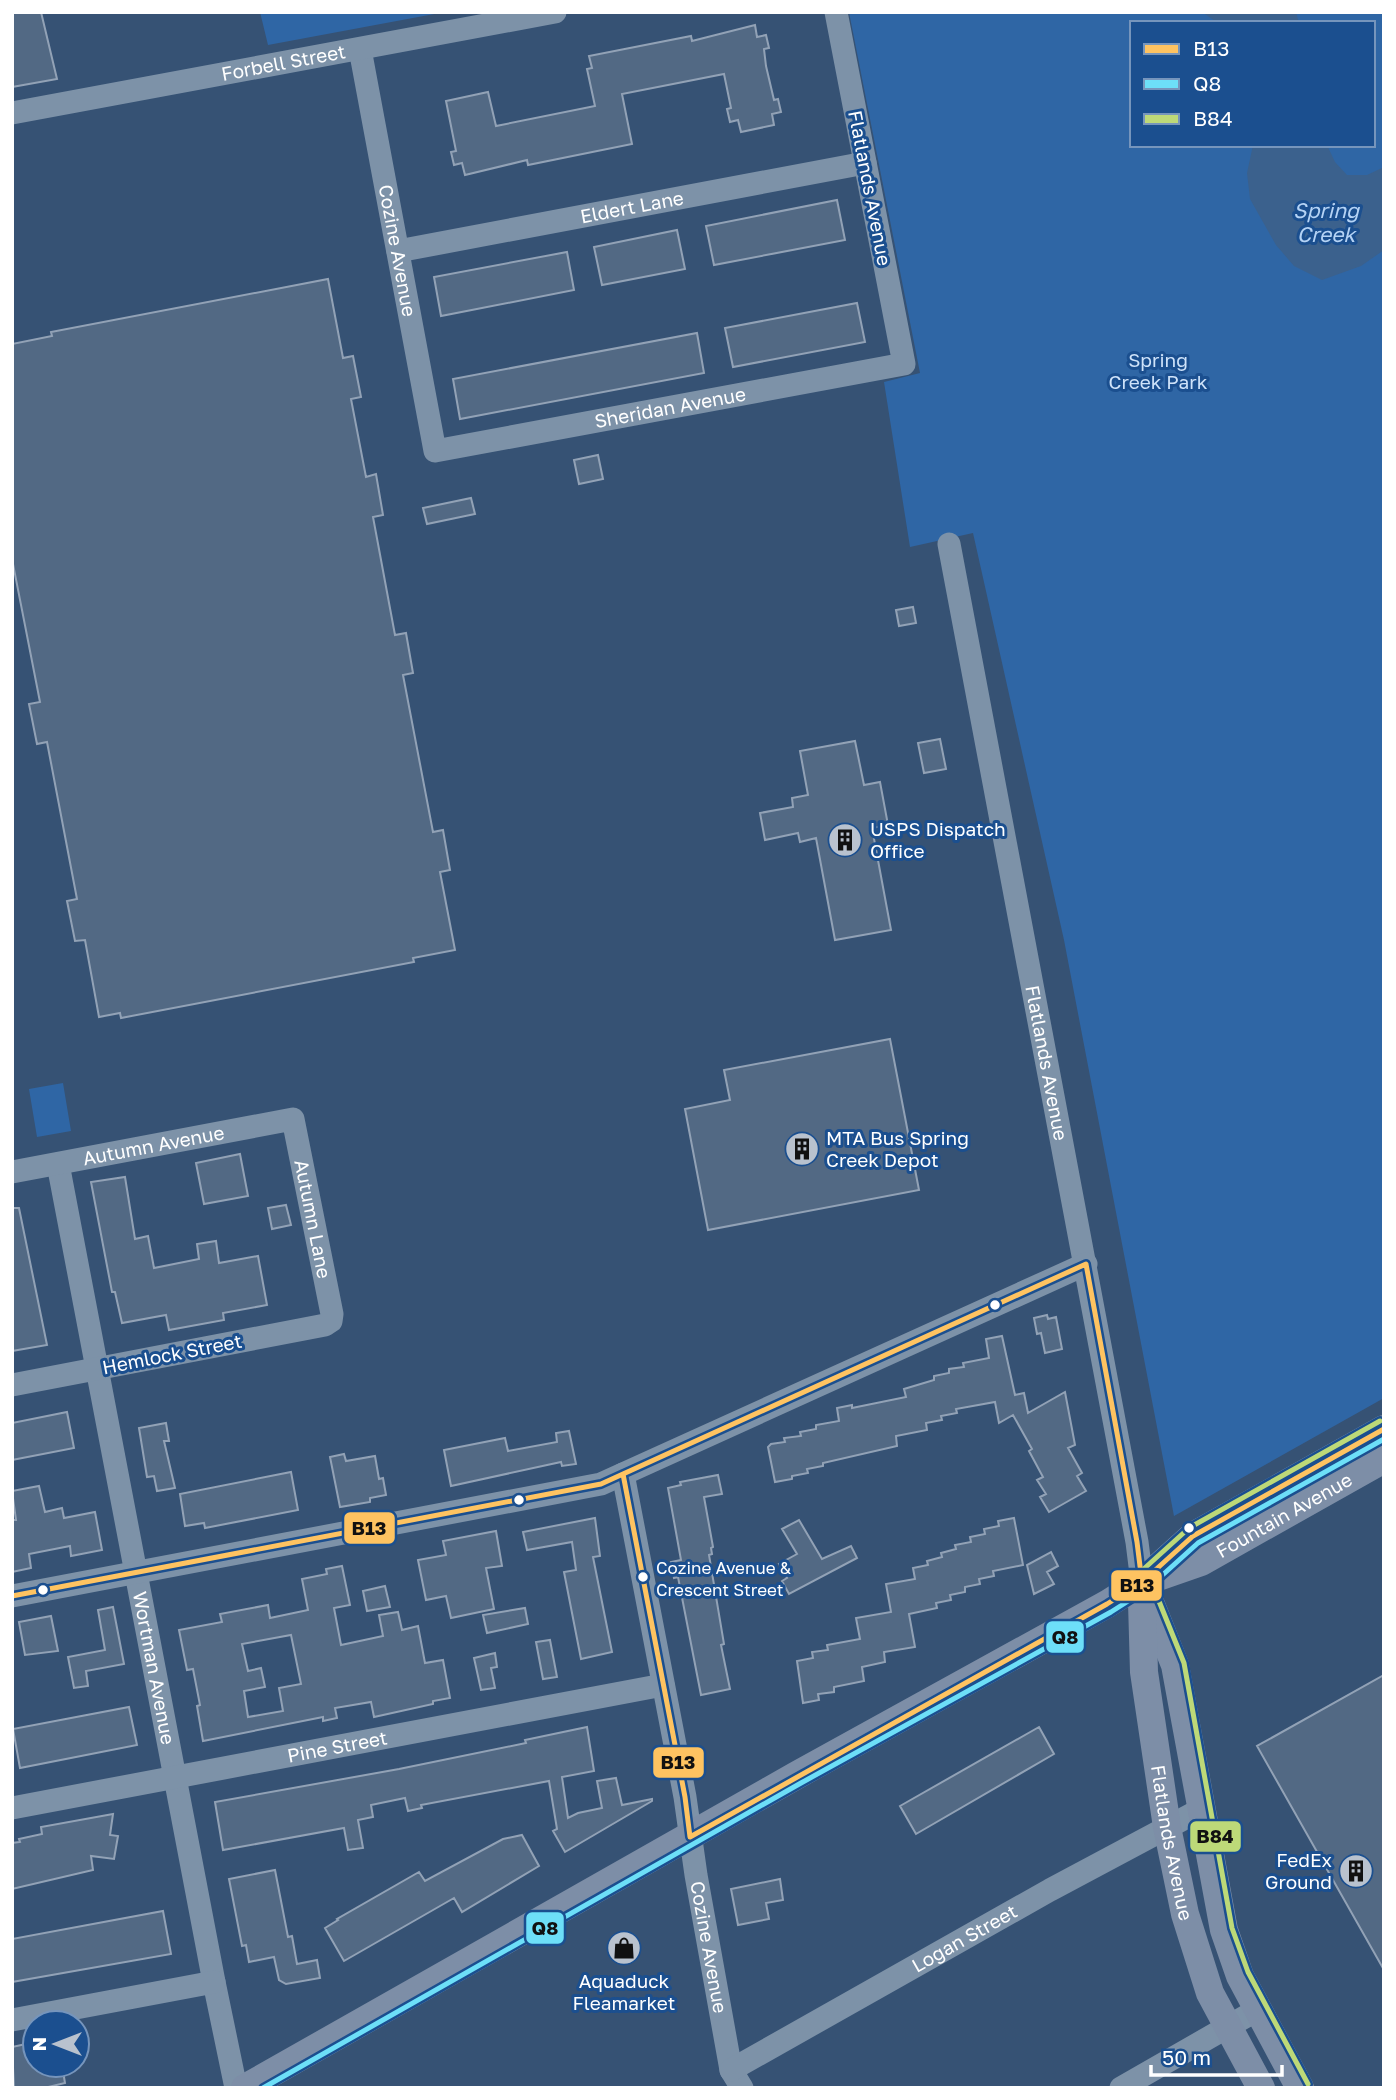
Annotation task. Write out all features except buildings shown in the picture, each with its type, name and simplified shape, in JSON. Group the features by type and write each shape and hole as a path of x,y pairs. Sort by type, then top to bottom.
{"main road":[{"name":"Fountain Avenue","path":"245,2088 1107,1604 1142,1582 1193,1536 1384,1429"},
{"name":"Fountain Avenue","path":"1142,1582 1201,1562 1384,1459"},
{"name":"Flatlands Avenue","path":"1142,1582 1175,1665 1224,1930 1240,1976 1300,2088"},
{"name":"Flatlands Avenue","path":"1142,1582 1144,1672 1167,1827 1194,1947 1210,1993 1261,2088"}],"street":[{"name":"Forbell Street","path":"12,113 555,12"},
{"name":"Flatlands Avenue","path":"836,12 904,364"},
{"name":"Cozine Avenue","path":"360,49 435,451"},
{"name":"Eldert Lane","path":"398,251 865,163"},
{"name":"Sheridan Avenue","path":"435,451 904,364"},
{"name":"Flatlands Avenue","path":"949,544 1086,1264 1142,1582"},
{"name":"Autumn Avenue","path":"12,1172 293,1119"},
{"name":"Autumn Lane","path":"293,1119 332,1314 331,1321"},
{"name":"Wortman Avenue","path":"58,1164 236,2088"},
{"path":"12,1595 601,1484 1086,1264"},
{"name":"Hemlock Street","path":"12,1385 325,1325 331,1321"},
{"name":"Cozine Avenue","path":"623,1474 736,2079"},
{"name":"Pine Street","path":"12,1808 663,1685"},
{"name":"Logan Street","path":"736,2079 1200,1810"},
{"path":"12,2020 214,1982"},
{"path":"1121,2088 1257,2010"}],"green space":[{"path":"260,12 445,12 268,45"},
{"name":"Spring Creek Park","path":"849,12 1384,12 1384,1398 1174,1516 1064,940 973,533 910,547 884,382 920,373"},
{"path":"63,1083 71,1131 37,1137 29,1089"}],"water":[{"path":"1202,12 1296,12 1298,21 1215,21"},
{"name":"Spring Creek","path":"1253,147 1328,147 1335,162 1347,175 1367,175 1384,167 1384,250 1361,266 1322,280 1294,266 1276,245 1250,199 1247,173"}],"transit line":[{"name":"B13","path":"12,1596 601,1484 1086,1264 1142,1582"},
{"name":"B84","path":"1136,1576 1189,1528 1380,1421"},
{"name":"B13","path":"623,1474 685,1797 690,1837 1107,1604 1142,1582 1193,1536 1384,1429"},
{"name":"Q8","path":"263,2088 801,1783 1111,1612 1147,1589 1198,1543 1384,1439"},
{"name":"B84","path":"1150,1579 1184,1663 1232,1928 1248,1972 1308,2084"}],"place":[{"name":"USPS Dispatch Office","path":"845,840"},
{"name":"MTA Bus Spring Creek Depot","path":"802,1149"},
{"name":"Cozine Avenue & Crescent Street","path":"643,1577"},
{"name":"FedEx Ground","path":"1356,1871"},
{"name":"Aquaduck Fleamarket","path":"624,1948"}]}
